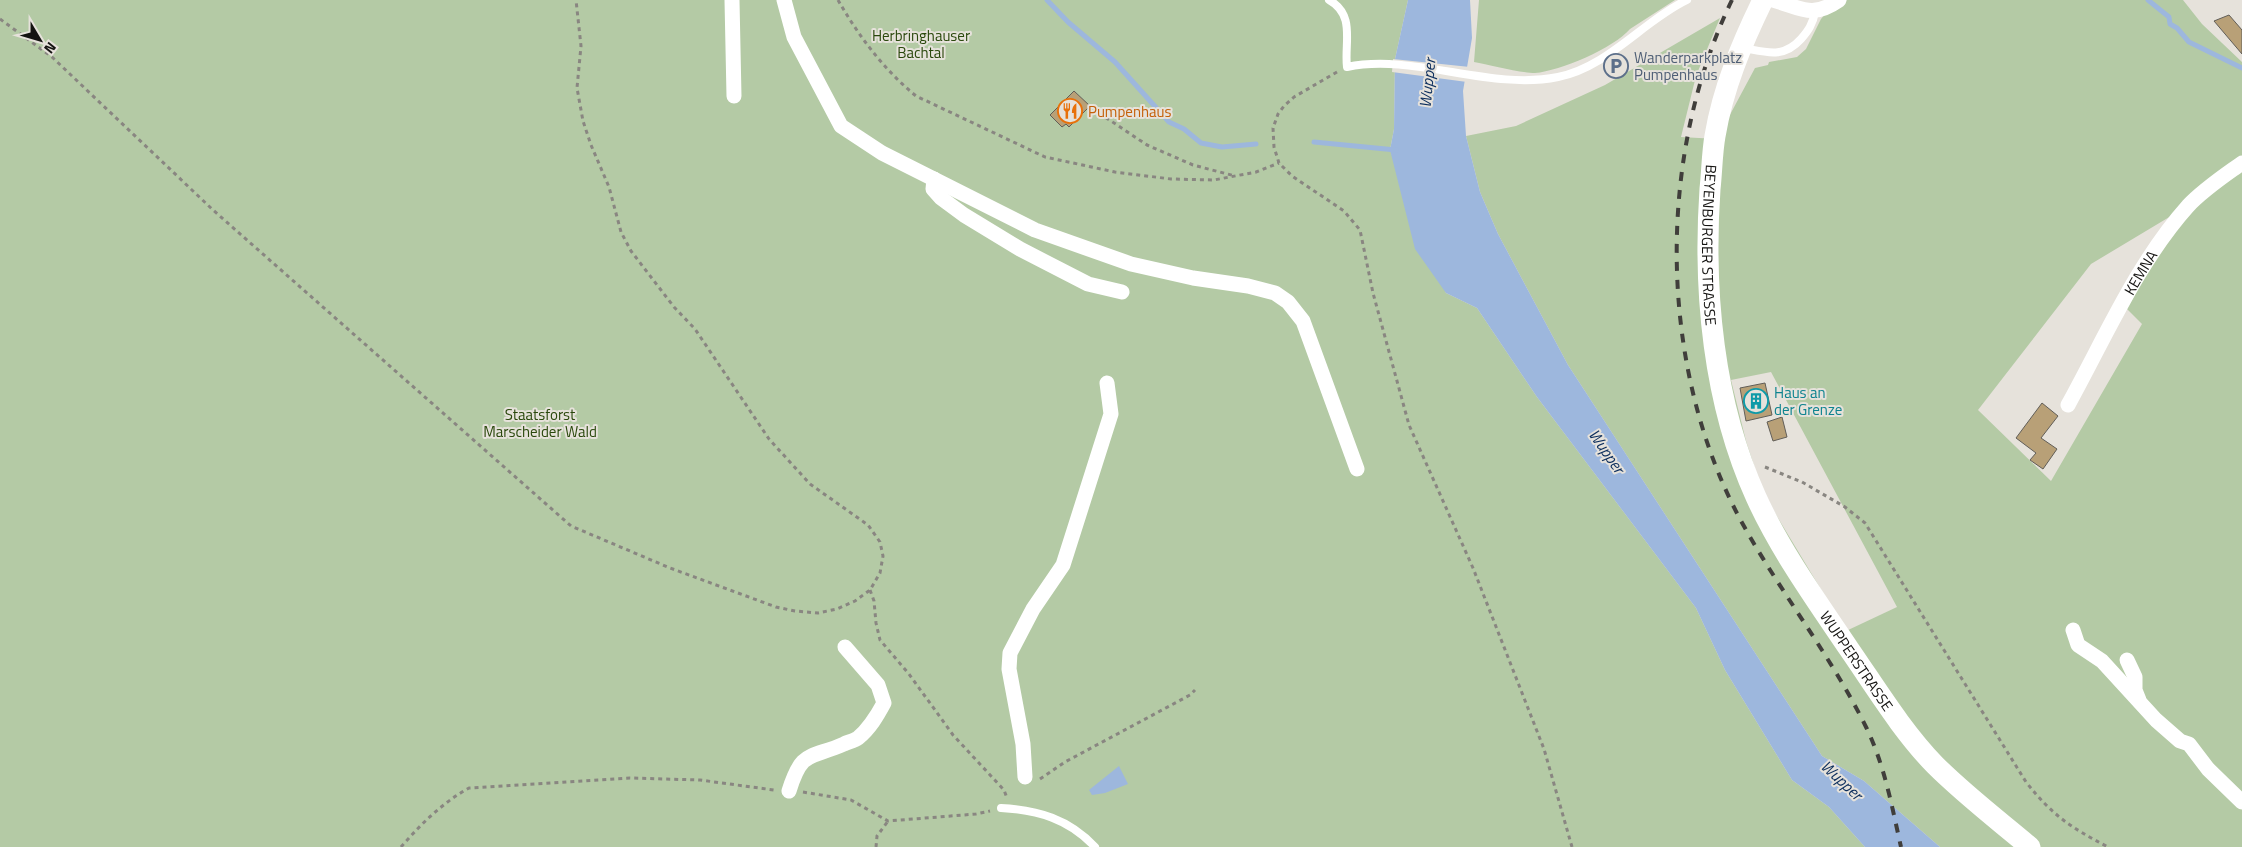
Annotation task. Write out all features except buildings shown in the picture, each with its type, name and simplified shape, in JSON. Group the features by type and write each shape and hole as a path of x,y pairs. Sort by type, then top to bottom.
{"main road":[{"name":"BEYENBURGER STRASSE","path":"1736,445 1715,343 1710,288 1708,219 1715,136 1724,97 1741,48 1764,0"},
{"name":"WUPPERSTRASSE","path":"1736,445 1756,498 1788,556 1831,622 1911,737 1934,764 1956,785 2030,847"}],"street":[{"path":"732,0 734,96"},
{"path":"784,0 794,37 841,126 882,153 1035,230 1131,264 1194,278 1248,286 1275,293 1288,302 1303,321 1357,469"},
{"path":"1773,0 1815,12 1826,9 1839,0"},
{"name":"KEMNA","path":"2068,405 2132,288 2158,245 2189,205 2218,180 2242,163"},
{"path":"934,179 933,189 940,198 1020,249 1088,284 1122,292"},
{"path":"1030,779 1009,669 1010,653 1033,609 1063,565 1111,414 1107,382"},
{"path":"2073,630 2078,645 2102,661 2156,720 2180,741 2189,744 2208,769 2242,802"},
{"path":"789,791 797,769 809,756 835,748 857,738 875,720 884,704 878,685 845,647"},
{"path":"2127,660 2135,677 2135,690 2139,700"}],"lane":[{"path":"1329,0 1341,10 1345,19 1349,37 1345,53 1347,67 1360,64 1392,65 1520,80 1558,77 1577,71 1595,62 1687,0"},
{"path":"1741,48 1773,54 1793,48 1813,23 1815,12"},
{"path":"1001,808 1040,812 1060,820 1076,829 1095,847"}],"path":[{"path":"0,19 52,57 213,210 571,526 670,568 776,607 818,613 837,609 855,601 870,590 880,573 883,556 880,542 868,525 810,484 769,439 695,329 674,307 631,252 621,232 609,187 583,121 577,88 580,46 576,0"},
{"path":"838,0 883,65 916,96 1045,157 1115,172 1171,179 1214,180 1256,172 1279,163"},
{"path":"1347,67 1294,97 1278,114 1273,128 1274,147 1279,163 1292,176 1344,211 1360,230 1373,293 1409,425 1473,568 1544,749 1572,847"},
{"path":"1099,113 1147,145 1193,165 1237,176"},
{"path":"1736,445 1751,450 1759,462 1768,470 1802,482 1845,507 1866,523 2026,782 2052,813 2063,822 2108,847"},
{"path":"870,590 874,601 880,640 909,674 953,735 1004,790 1007,799 1014,795"},
{"path":"1030,779 1190,695 1195,690"},
{"path":"401,847 432,815 452,798 469,788 630,778 700,780 852,800 888,821 976,814 1001,808"},
{"path":"876,847 877,836 888,821"}],"green space":[{"name":"Staatsforst Marscheider Wald","path":"0,0 1408,0 1395,59 1394,129 1390,150 1446,293 1477,308 1537,397 1696,608 1725,670 1792,780 1829,807 1865,847 0,847"},
{"path":"1479,0 1675,0 1600,51 1558,68 1529,73 1474,62"},
{"path":"1847,0 2183,0 2202,24 2242,62 2242,847 1940,847 1864,781 1822,756 1568,365 1498,234 1480,192 1466,136 1516,126 1605,85 1720,18 1696,76 1681,137 1717,139 1755,68 1768,65 1769,62 1797,57 1806,49 1826,13","holes":["2186,207 2124,306 2142,324 2051,481 1978,410 2091,264","1771,372 1897,607 1846,631 1763,493 1746,441 1731,380"]}],"water":[{"name":"Wupper","path":"1408,0 1470,0 1472,38 1463,91 1466,136 1480,192 1498,234 1568,365 1822,756 1864,781 1940,847 1865,847 1829,807 1792,780 1725,670 1696,608 1537,397 1477,308 1446,293 1415,249 1390,150 1394,129 1395,59"},
{"path":"1119,766 1128,784 1105,793 1092,795 1089,790"}],"pier":[{"path":"1393,59 1470,67 1467,82 1392,72"}],"waterway":[{"path":"1047,0 1068,22 1115,62 1169,122 1184,129 1201,143 1222,147 1256,144"},
{"path":"2148,0 2169,17 2170,24 2177,28 2189,42 2242,68"},
{"path":"1314,142 1396,150"}],"railway":[{"path":"1732,0 1707,61 1690,126 1680,193 1677,261 1681,329 1693,395 1713,459 1740,519 1771,572 1837,675 1867,729 1883,772 1901,847"}],"place":[{"name":"Wanderparkplatz Pumpenhaus","path":"1616,66"},
{"name":"Pumpenhaus","path":"1070,111"},
{"name":"Haus an der Grenze","path":"1756,401"}],"park label":[{"name":"Herbringhauser Bachtal","path":"921,44"}]}
